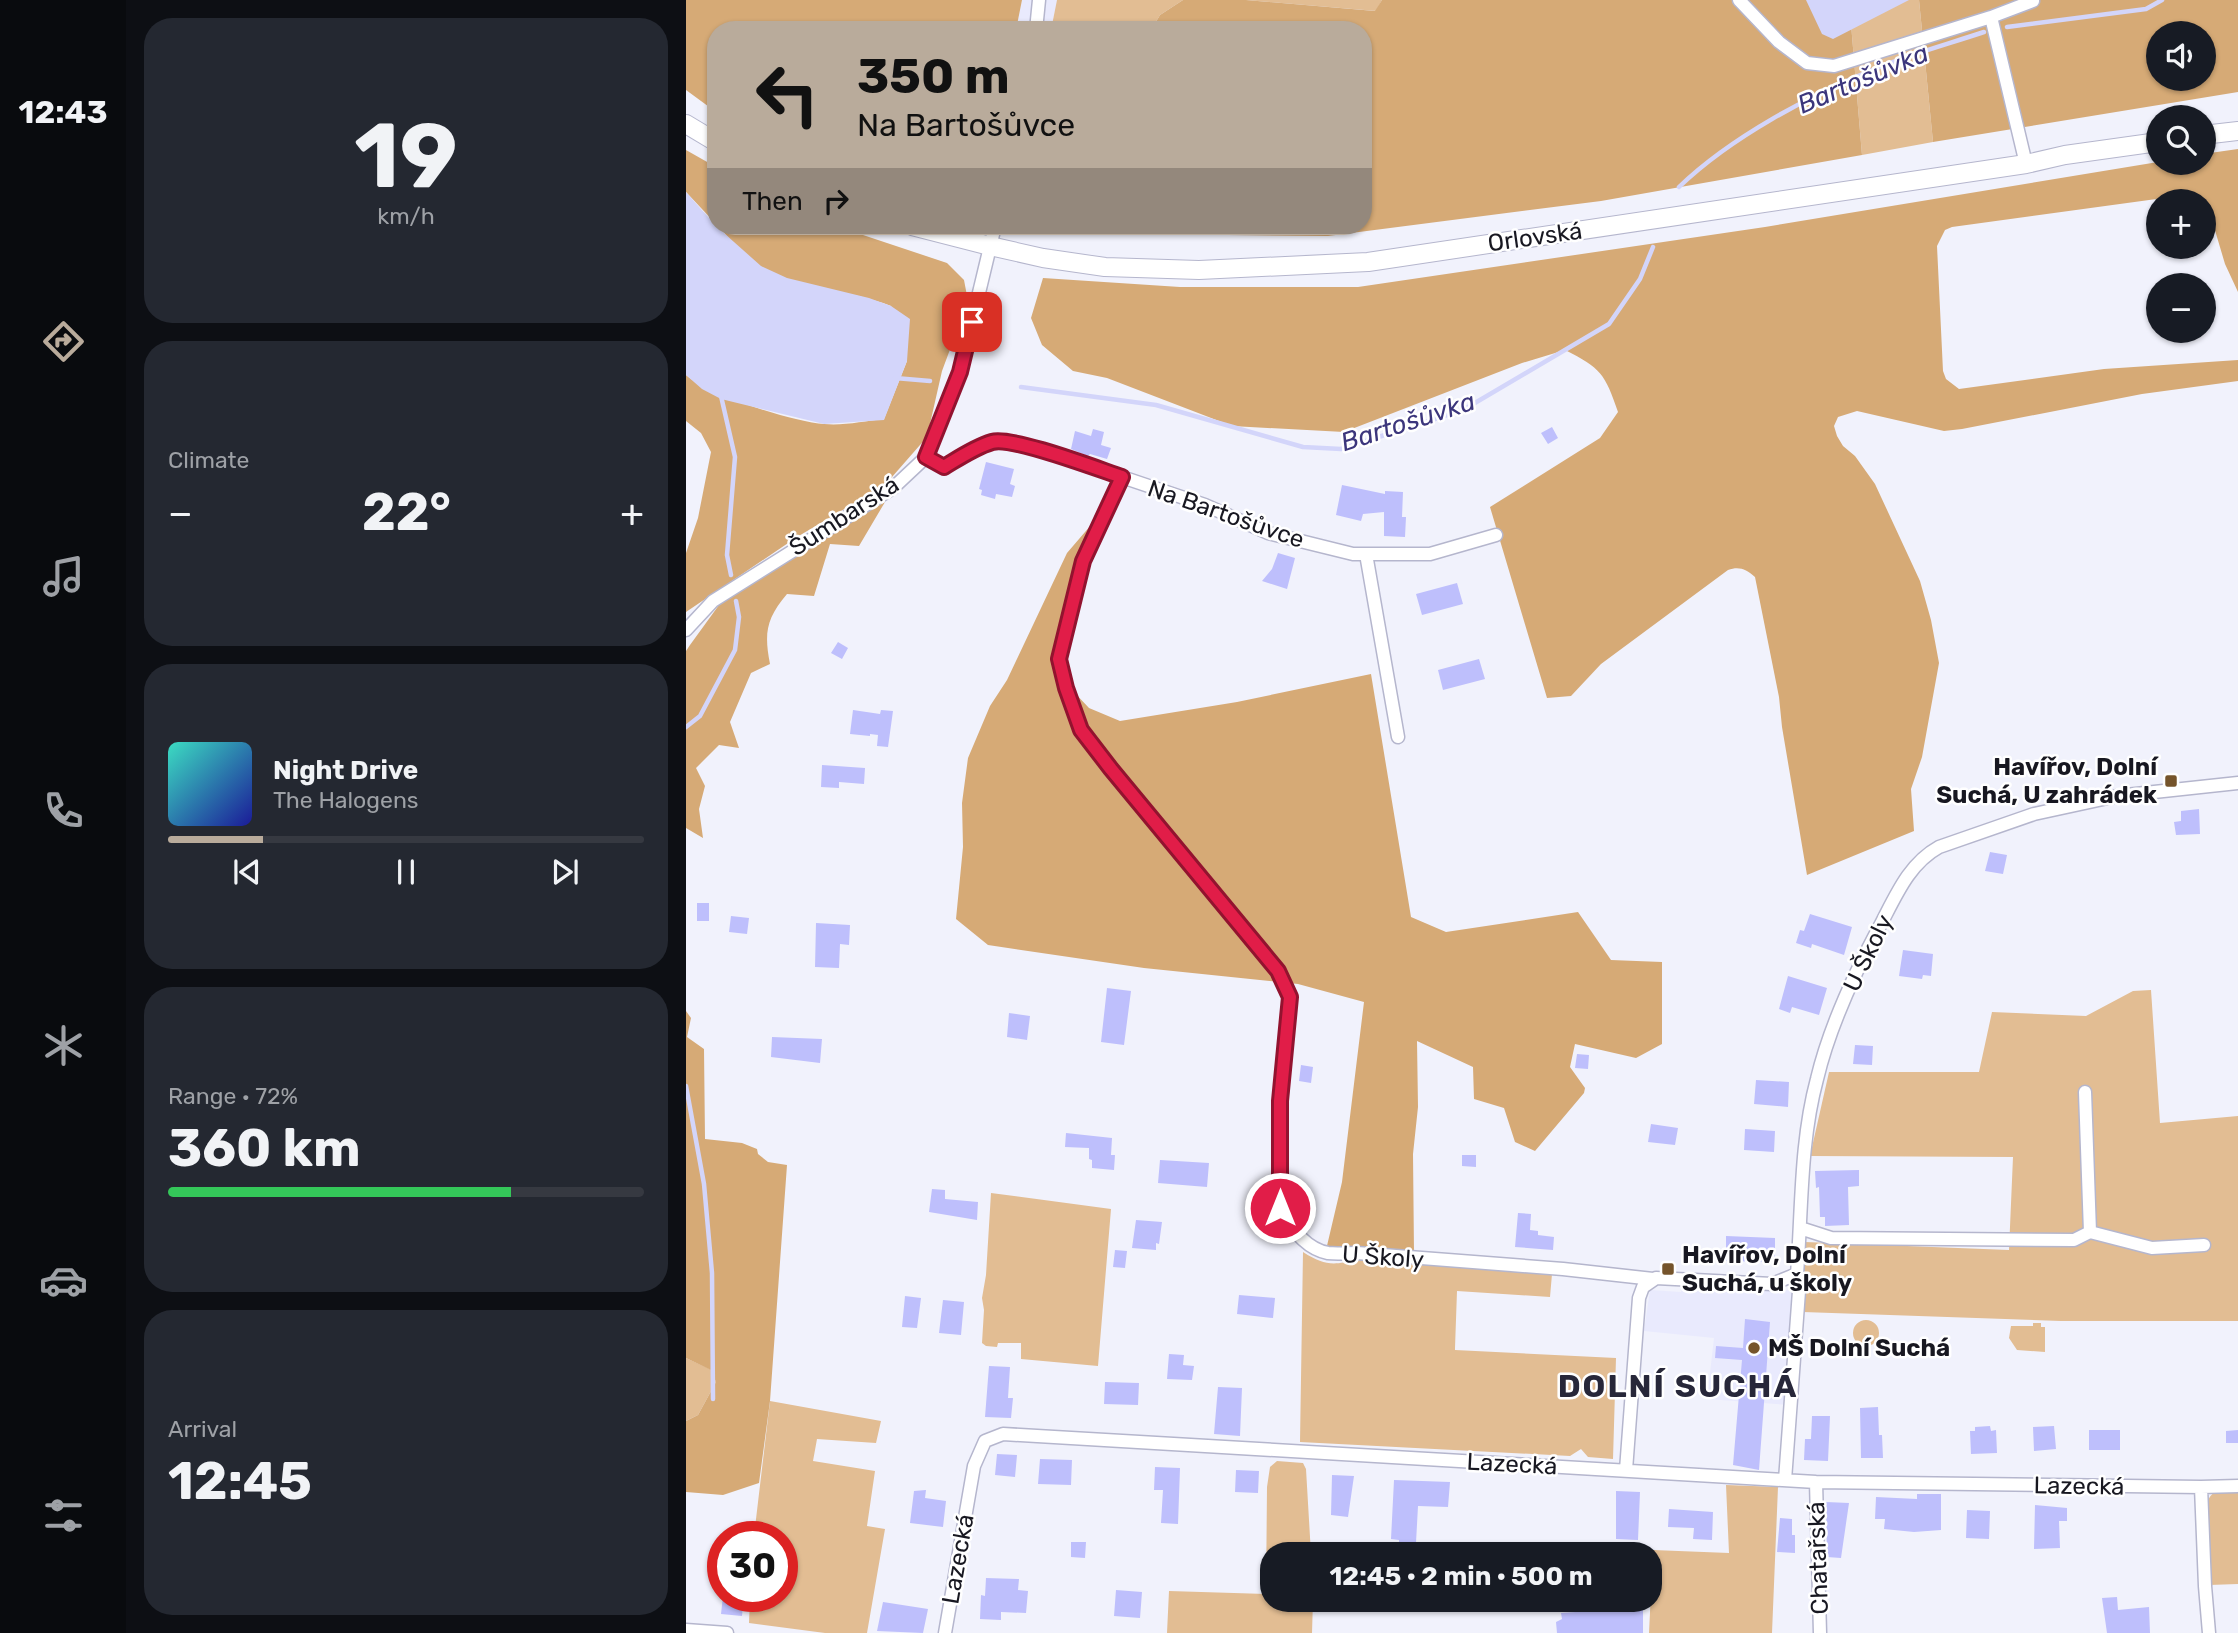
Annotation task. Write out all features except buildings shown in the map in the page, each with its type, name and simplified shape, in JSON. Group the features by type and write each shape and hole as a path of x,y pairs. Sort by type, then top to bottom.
{"street":[{"path":"1037,21 1039,0"},
{"path":"1739,0 1779,41 1807,63 1834,66 1991,17 2033,1"},
{"path":"1991,17 2026,164"},
{"path":"686,124 707,137"},
{"path":"2216,134 2238,131"},
{"name":"Orlovská","path":"947,235 1043,258 1105,267 1199,270 1368,262 2146,144"},
{"name":"Šumbarská","path":"687,626 713,601 892,488 926,457 960,372 993,235"},
{"name":"Na Bartošůvce","path":"926,457 944,467 995,440 1036,448 1205,505 1268,533 1353,554 1430,554 1496,535"},
{"name":"U Školy","path":"1122,477 1083,561 1059,659 1066,688 1081,730 1278,971 1290,997 1280,1101 1280,1208 1287,1222 1302,1239 1326,1253 1563,1269 1653,1279 1772,1284 1797,1274 1809,1120 1816,1079 1830,1034 1872,940 1905,880 1926,854 1953,841 2046,811 2117,796 2238,783"},
{"path":"1366,554 1398,737"},
{"path":"2085,1092 2090,1232"},
{"path":"1800,1228 1831,1238 2074,1240 2090,1232 2152,1248 2204,1245"},
{"path":"1785,1480 1799,1291 1797,1274"},
{"path":"1626,1471 1639,1298 1643,1287 1653,1279"},
{"name":"Lazecká","path":"945,1633 974,1466 985,1441 1003,1434 1816,1482 2238,1486"},
{"name":"Chatařská","path":"1816,1482 1820,1633"},
{"path":"2202,1487 2209,1633"},
{"path":"686,1630 727,1633"}],"shaded area":[{"path":"686,0 1022,0 1018,21 707,21 707,105 686,90"},
{"path":"1022,0 1057,0 1053,21 1018,21"},
{"path":"1057,0 1183,0 1160,15 1156,21 1053,21"},
{"path":"1183,0 1246,0 1375,11 1382,0 1849,0 1862,155 1601,201 1372,230 1372,21 1156,21 1160,15"},
{"path":"1246,0 1382,0 1376,11"},
{"path":"1849,0 1919,0 1933,142 1862,155"},
{"path":"1919,0 2238,0 2238,92 1933,142"},
{"path":"2238,149 2238,292 2225,264 2216,234 2216,189 2146,189 2146,200 1952,227 1945,230 1937,246 1943,371 1946,379 1959,389 2104,369 2238,360 2238,381 2142,394 1944,431 1857,411 1838,417 1834,426 1837,436 1875,484 1920,581 1939,663 1922,757 1911,789 1914,831 1807,875 1779,697 1755,577 1749,572 1739,568 1728,570 1601,664 1571,696 1547,698 1490,507 1600,438 1618,412 1605,380 1587,362 1565,350 1522,363 1344,432 1232,426 1107,378 1073,371 1042,345 1031,318 1043,278 1180,287 1358,287 1765,227 2146,164 2146,175 2216,175 2216,152"},
{"path":"686,150 707,162 707,214 686,192"},
{"path":"726,235 863,235 947,263 964,280 968,301 942,371 927,437 885,485 797,537 686,612 686,553 698,518 711,452 701,433 686,421 686,375 713,391 752,406 810,422 839,424 884,419 907,361 891,306 776,275 761,267"},
{"path":"1235,235 1336,235 1328,236"},
{"path":"1112,481 1117,483 1054,657 1072,690 1089,708 1120,721 1237,702 1371,674 1411,917 1446,932 1578,912 1611,960 1662,962 1662,1044 1636,1058 1575,1044 1570,1067 1585,1088 1584,1093 1535,1151 1515,1142 1504,1108 1474,1099 1473,1067 1417,1041 1418,1107 1413,1154 1414,1253 1326,1250 1342,1182 1364,1002 1298,984 1144,968 988,945 956,919 963,847 962,803 968,758 990,706 1007,680 1067,553 1091,525"},
{"path":"885,502 859,546 830,544 814,596 787,594 775,611 767,635 770,664 751,673 730,722 739,748 719,745 696,768 705,786 699,809 703,838 686,828 686,651 719,605 795,555"},
{"path":"2151,990 2160,1123 2238,1116 2238,1321 2061,1321 1803,1312 1802,1273 1805,1242 2009,1250 2013,1157 1810,1156 1829,1072 1979,1072 1992,1012 2086,1016 2133,991"},
{"path":"686,1011 691,1018 687,1037 704,1049 705,1139 742,1143 757,1149 758,1154 768,1162 787,1165 770,1401 759,1483 723,1495 686,1492 686,1421 698,1415 716,1382 711,1370 686,1358"},
{"path":"991,1193 1111,1209 1098,1366 1021,1359 1021,1343 998,1343 997,1347 982,1343 982,1298"},
{"path":"1303,1252 1329,1263 1357,1260 1552,1274 1550,1297 1457,1291 1455,1350 1616,1358 1613,1459 1588,1457 1581,1449 1570,1456 1300,1442"},
{"name":"MŠ Dolní Suchá","path":"1703,1286 1799,1291 1790,1405 1707,1399 1714,1338 1644,1331 1650,1290 1681,1292 1682,1289 1702,1290"},
{"path":"1866,1320 1875,1324 1879,1333 1875,1342 1866,1346 1857,1342 1853,1333 1857,1324"},
{"path":"2033,1323 2041,1323 2041,1327 2045,1327 2045,1352 2017,1350 2009,1338 2011,1326 2033,1326"},
{"path":"686,1358 712,1370 716,1382 698,1415 686,1421"},
{"path":"770,1401 881,1421 876,1443 817,1439 813,1461 875,1471 867,1526 885,1529 867,1633 825,1633 749,1623 749,1612 798,1612 798,1521 756,1521"},
{"path":"1277,1461 1303,1463 1306,1469 1310,1542 1266,1542 1270,1467"},
{"path":"1726,1485 1778,1487 1772,1633 1649,1633 1650,1612 1662,1612 1662,1550 1729,1553"},
{"path":"2238,1490 2238,1584 2209,1585 2206,1507 2214,1493"},
{"path":"1169,1591 1260,1594 1260,1612 1313,1612 1312,1633 1167,1633"}],"water":[{"path":"1806,0 1909,0 1833,39 1822,34"},
{"path":"686,192 707,216 707,235 726,235 761,266 787,278 869,298 891,306 910,319 907,361 884,420 824,424 721,399 702,389 686,375"}],"waterway":[{"name":"Bartošůvka","path":"2007,27 2146,9 2162,0"},
{"name":"Bartošůvka","path":"1679,187 1722,151 1799,104 1890,63 1984,32"},
{"name":"Bartošůvka","path":"1021,387 1156,405 1303,447 1341,449 1463,410 1609,324 1640,279 1653,247"},
{"name":"Bartošůvka","path":"895,378 930,381"},
{"path":"721,396 735,457 727,555 731,575"},
{"path":"686,727 700,716 735,650 739,617 736,601"},
{"path":"686,1086 704,1184 712,1273 713,1399"}],"place":[{"name":"Havířov, Dolní Suchá, U zahrádek","path":"2171,781"},
{"name":"Havířov, Dolní Suchá, u školy","path":"1668,1269"},
{"name":"MŠ Dolní Suchá","path":"1754,1348"}],"district":[{"name":"DOLNÍ SUCHÁ","path":"1678,1386"}],"route":[{"path":"972,322 960,372 926,457 944,467 995,440 1036,448 1122,477 1083,561 1059,659 1081,730 1278,971 1290,997 1280,1101 1280,1208"}]}
